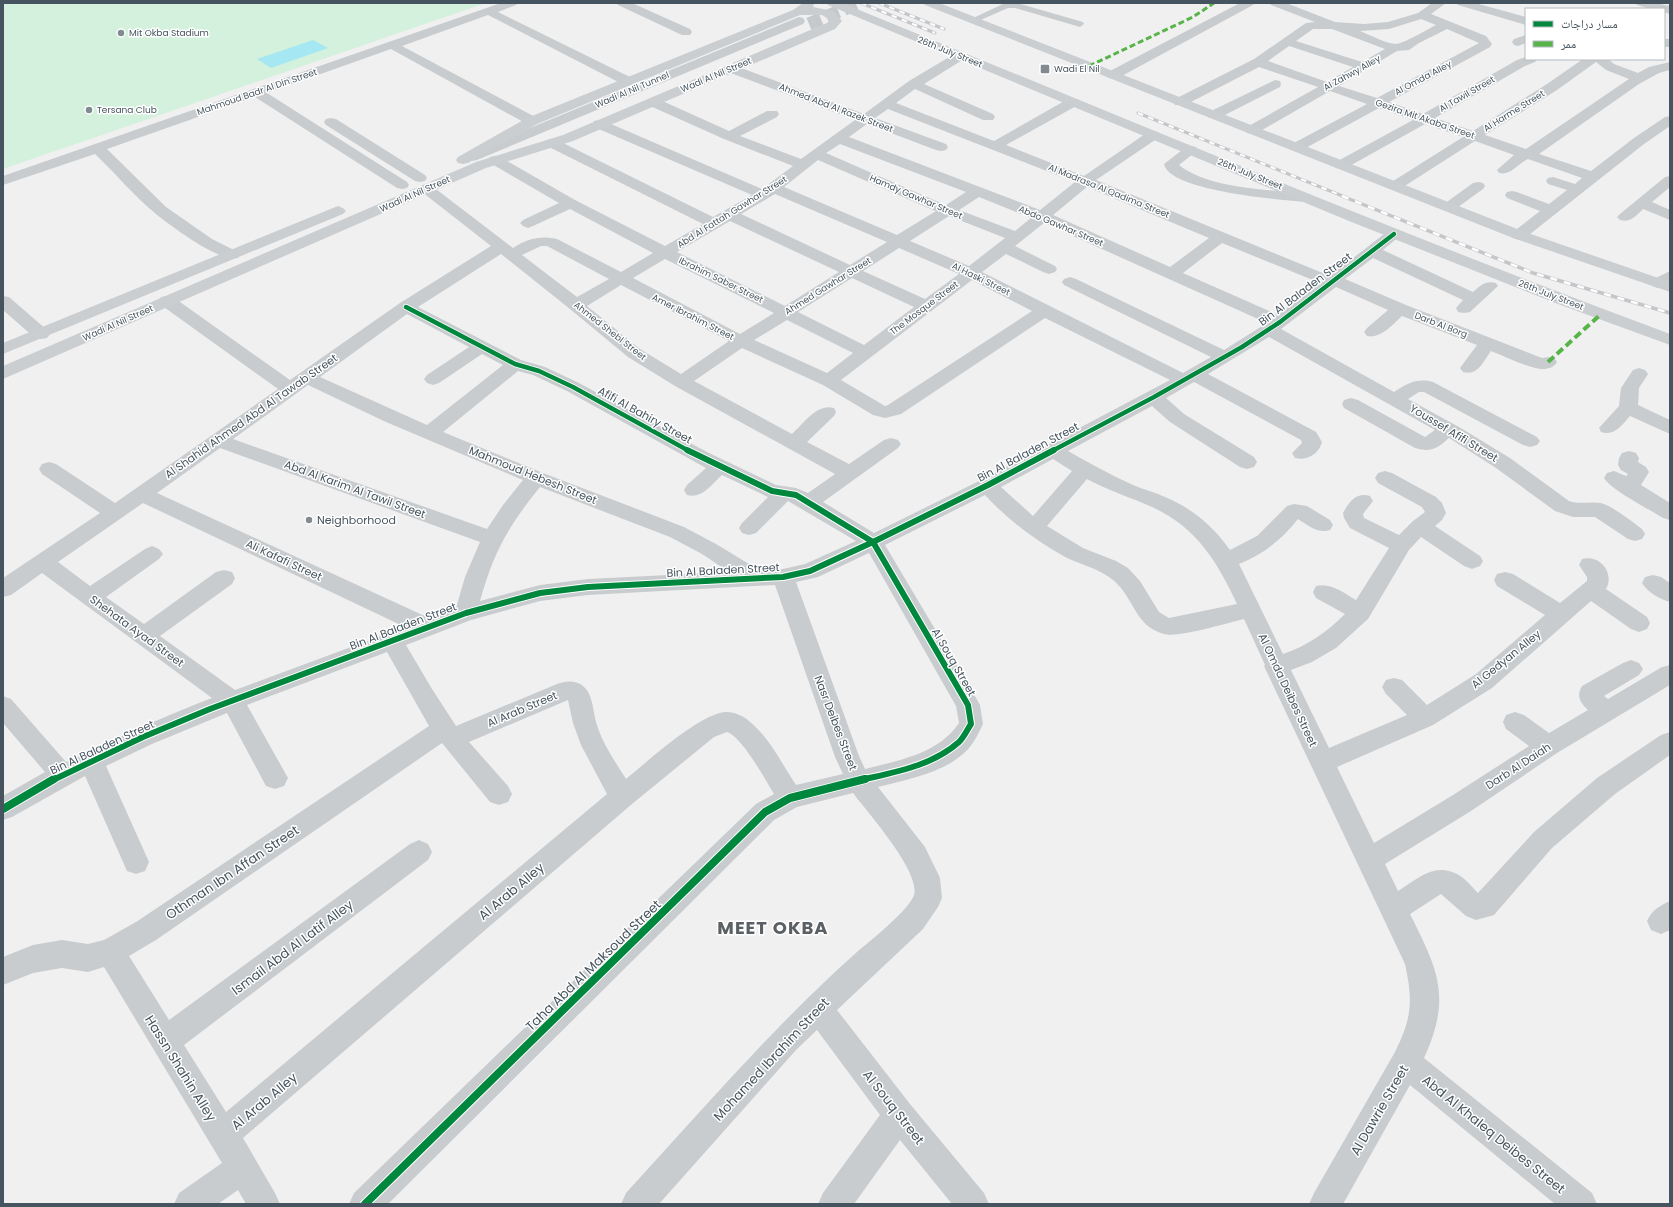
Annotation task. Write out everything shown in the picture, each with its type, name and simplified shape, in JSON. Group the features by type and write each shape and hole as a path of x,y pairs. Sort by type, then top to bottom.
{"main road":[{"name":"Wadi Al Nil Street","path":"802,19 810,3"},
{"name":"26th July Street","path":"832,3 1394,234 1593,312 1670,340"},
{"path":"934,4 1519,235 1666,282"},
{"name":"Wadi Al Nil Street","path":"3,350 402,185 424,184 532,122 630,76 645,76 802,19 816,11 828,13 836,21 831,26 552,144 495,160 424,184 167,301 3,373"}],"street":[{"path":"622,3 686,32"},
{"path":"1113,75 1249,3"},
{"name":"Al Zahwy Alley","path":"1252,130 1392,50 1393,48 1275,3"},
{"path":"1180,102 1258,62 1310,26 1330,24 1371,28 1388,26 1422,15 1440,3"},
{"path":"1462,3 1525,21"},
{"path":"508,4 531,19"},
{"name":"Mahmoud Badr Al Din Street","path":"3,181 508,4"},
{"path":"1646,6 1658,8"},
{"path":"488,11 630,76"},
{"name":"Al Omda Alley","path":"1297,147 1486,44 1482,39 1422,15"},
{"path":"1513,17 1525,15"},
{"name":"Wadi Al Nil Tunnel","path":"465,160 802,19"},
{"name":"Wadi Al Nil Tunnel","path":"495,160 802,19"},
{"path":"1393,48 1405,47 1415,40 1446,25"},
{"path":"1449,38 1462,31"},
{"path":"407,39 546,116"},
{"path":"1287,42 1363,66"},
{"path":"392,44 532,122"},
{"name":"Abd Al Fattah Gawhar Street","path":"576,305 715,224 768,191 804,165 816,154 914,84 960,56"},
{"name":"Al Tawil Street","path":"1341,165 1528,60"},
{"name":"Al Harme Street","path":"1395,186 1552,87 1590,60"},
{"name":"Gezira Mit Akaba Street","path":"1258,62 1593,177"},
{"path":"1598,73 1605,63 1639,78"},
{"path":"1504,170 1519,158 1528,154 1639,78 1667,65"},
{"path":"1255,78 1274,67"},
{"name":"Ahmed Abd Al Razek Street","path":"732,68 941,147"},
{"path":"914,84 988,118"},
{"path":"1214,115 1275,84"},
{"path":"274,86 287,94"},
{"path":"256,92 402,185"},
{"path":"653,102 729,136 804,165"},
{"path":"994,146 1073,102"},
{"name":"Al Madrasa Al Qadima Street","path":"887,104 1084,181 1332,281"},
{"path":"729,136 772,114"},
{"name":"Ahmed Shebl Street","path":"320,115 424,184 634,353 681,382 850,473"},
{"path":"1519,235 1639,141 1669,121"},
{"name":"Al Haski Street","path":"599,124 898,241 971,273 1044,311 1188,377 1309,436 1312,442 1311,446 1302,453"},
{"name":"The Mosque Street","path":"830,381 865,352 971,273 1084,181 1153,135"},
{"name":"Abdo Gawhar Street","path":"838,138 1041,216 1173,273 1274,326"},
{"path":"552,144 715,224"},
{"path":"97,148 160,210 206,242 232,255"},
{"path":"1191,150 1171,164 1177,172 1215,186 1247,192 1306,198"},
{"name":"Hamdy Gawhar Street","path":"816,154 947,210 1010,242 1049,269"},
{"name":"Ibrahim Saber Street","path":"495,160 570,203 666,253 865,352"},
{"path":"1625,217 1670,180"},
{"path":"1553,181 1577,190"},
{"path":"1449,207 1478,186"},
{"name":"Ahmed Gawhar Street","path":"681,382 741,341 977,192"},
{"path":"1512,195 1551,210"},
{"path":"528,224 570,203"},
{"path":"1641,203 1670,215"},
{"path":"730,215 926,306"},
{"name":"Bin Al Baladen Street","path":"3,810 62,775 91,760 143,737 232,700 466,613 540,593 588,587 756,579 783,577 810,571 873,542 988,485 1154,397 1224,357 1274,326 1394,234"},
{"path":"1173,273 1221,236"},
{"name":"Amer Ibrahim Street","path":"506,251 545,240 741,341 830,381 875,408 885,412 894,410 1044,311"},
{"name":"Al Shahid Ahmed Abd Al Tawab Street","path":"3,589 115,513 406,307 506,251"},
{"path":"1372,251 1469,304 1490,286"},
{"name":"Darb Al Borg","path":"1332,281 1539,363 1544,364 1548,362"},
{"path":"1070,282 1224,357"},
{"path":"3,301 41,334"},
{"path":"167,301 290,389"},
{"name":"Afifi Al Bahiry Street","path":"406,307 515,364 539,371 573,387 626,417 720,466 772,491 796,495 873,542"},
{"path":"1373,332 1400,309"},
{"name":"Youssef Afifi Street","path":"1274,326 1503,463 1562,506 1573,510 1599,510 1635,534"},
{"path":"1469,368 1488,343"},
{"path":"433,379 480,347"},
{"path":"430,433 515,364"},
{"path":"1608,428 1628,408 1630,388 1639,374"},
{"name":"Mahmoud Hebesh Street","path":"306,377 393,418 536,478 677,532 709,549 756,579"},
{"path":"1396,399 1415,386 1422,385 1431,388 1530,441"},
{"path":"1154,397 1177,418 1247,462"},
{"path":"1351,404 1422,444 1432,443 1476,412"},
{"path":"1628,408 1670,428"},
{"path":"794,443 827,412"},
{"name":"Abd Al Karim Al Tawil Street","path":"218,440 493,539"},
{"path":"809,502 891,444"},
{"name":"Al Omda Deibes Street","path":"1053,450 1084,470 1124,489 1161,503 1184,516 1204,533 1226,560 1368,860 1419,962 1424,988 1425,1012"},
{"path":"1629,458 1628,465 1639,472 1622,483 1670,513"},
{"path":"694,490 720,466"},
{"path":"49,469 115,513"},
{"path":"1034,528 1084,470"},
{"path":"466,613 471,591 485,553 502,522 536,478"},
{"path":"1276,666 1304,656 1328,642 1347,626 1360,613 1410,535 1435,515 1436,511 1434,506 1385,478"},
{"path":"988,485 1016,514 1034,528 1076,553 1113,569 1125,578 1152,618 1165,626 1180,626 1250,609"},
{"path":"749,528 783,493"},
{"name":"Ali Kafafi Street","path":"142,494 427,627"},
{"path":"1363,501 1353,513 1357,523 1402,546"},
{"path":"1226,560 1244,554 1260,546 1272,536 1294,511 1300,511 1323,525"},
{"path":"1420,526 1472,561"},
{"name":"Al Souq Street","path":"859,781 917,766 942,755 960,741 971,724 968,705 873,542"},
{"path":"90,597 152,554"},
{"name":"Shehata Ayad Street","path":"42,562 232,700"},
{"path":"1590,565 1598,575 1598,584 1591,590 1639,623"},
{"name":"Nasr Deibes Street","path":"783,577 847,757 859,781 916,855 927,878 928,898 913,920"},
{"path":"143,636 224,578"},
{"path":"1505,580 1561,614"},
{"name":"Al Gedyan Alley","path":"1322,762 1425,718 1484,681 1591,590"},
{"path":"1324,592 1360,613"},
{"path":"392,640 416,684 449,733 470,761 499,794"},
{"path":"1606,711 1591,699 1590,693 1631,669"},
{"name":"Darb Al Daiah","path":"1368,860 1462,803 1548,746 1670,674"},
{"path":"1394,687 1425,718"},
{"name":"Al Arab Street","path":"449,733 570,690 578,696 584,722 593,747 606,772 623,796"},
{"path":"232,700 275,778"},
{"path":"3,706 62,775"},
{"path":"1515,722 1548,746"},
{"name":"Al Arab Alley","path":"223,1136 623,796 705,730 718,723 734,723 746,731 790,798"},
{"name":"Othman Ibn Affan Street","path":"3,971 33,959 62,954 88,958 110,952 146,931 449,733"},
{"path":"1393,910 1438,881 1449,883 1472,905 1481,907 1484,906 1543,840 1606,786 1670,742"},
{"path":"91,760 136,862"},
{"name":"Taha Abd Al Maksoud Street","path":"365,1204 765,812 790,798 859,781"},
{"name":"Ismail Abd Al Latif Alley","path":"165,1041 419,852"},
{"name":"Mohamed Ibrahim Street","path":"637,1204 786,1040 818,1008 913,920"},
{"name":"Hassn Shahin Alley","path":"110,952 264,1204"},
{"name":"Al Souq Street","path":"818,1008 899,1114 973,1204"},
{"name":"Al Dawrie Street","path":"1326,1204 1406,1063 1418,1038 1425,1012"},
{"name":"Abd Al Khaleq Deibes Street","path":"1406,1063 1581,1204"},
{"path":"834,1204 899,1114"},
{"path":"190,1204 242,1168"}],"lane":[{"path":"973,20 1006,6 1016,5 1080,24"}],"green space":[{"name":"Tersana Club","path":"3,3 486,3 3,169"}],"water":[{"path":"313,40 328,48 271,68 257,59"}],"tunnel":[{"path":"809,24 859,3"}],"railway":[{"path":"861,3 935,33"},
{"path":"879,3 944,29"},
{"path":"1138,113 1345,197"},
{"path":"1342,196 1533,273 1670,313"}],"marked path":[{"path":"1089,66 1193,17 1214,3"},
{"path":"1548,362 1600,315"}],"cycle path":[{"path":"3,809 62,775 143,737 210,709 466,613 540,593 588,587 783,577 810,571 873,542 988,485 1154,397 1242,347 1280,322 1394,234"},
{"path":"365,1204 765,812 790,798 917,766 942,755 960,741 971,724 968,705 873,542 796,495 772,491 700,457 573,387 539,371 515,364 406,307"}],"place":[{"name":"Mit Okba Stadium","path":"121,33"},
{"name":"Wadi El Nil","path":"1045,69"},
{"name":"Tersana Club","path":"89,110"},
{"name":"Neighborhood","path":"309,520"}],"district":[{"name":"MEET OKBA","path":"773,928"}]}
